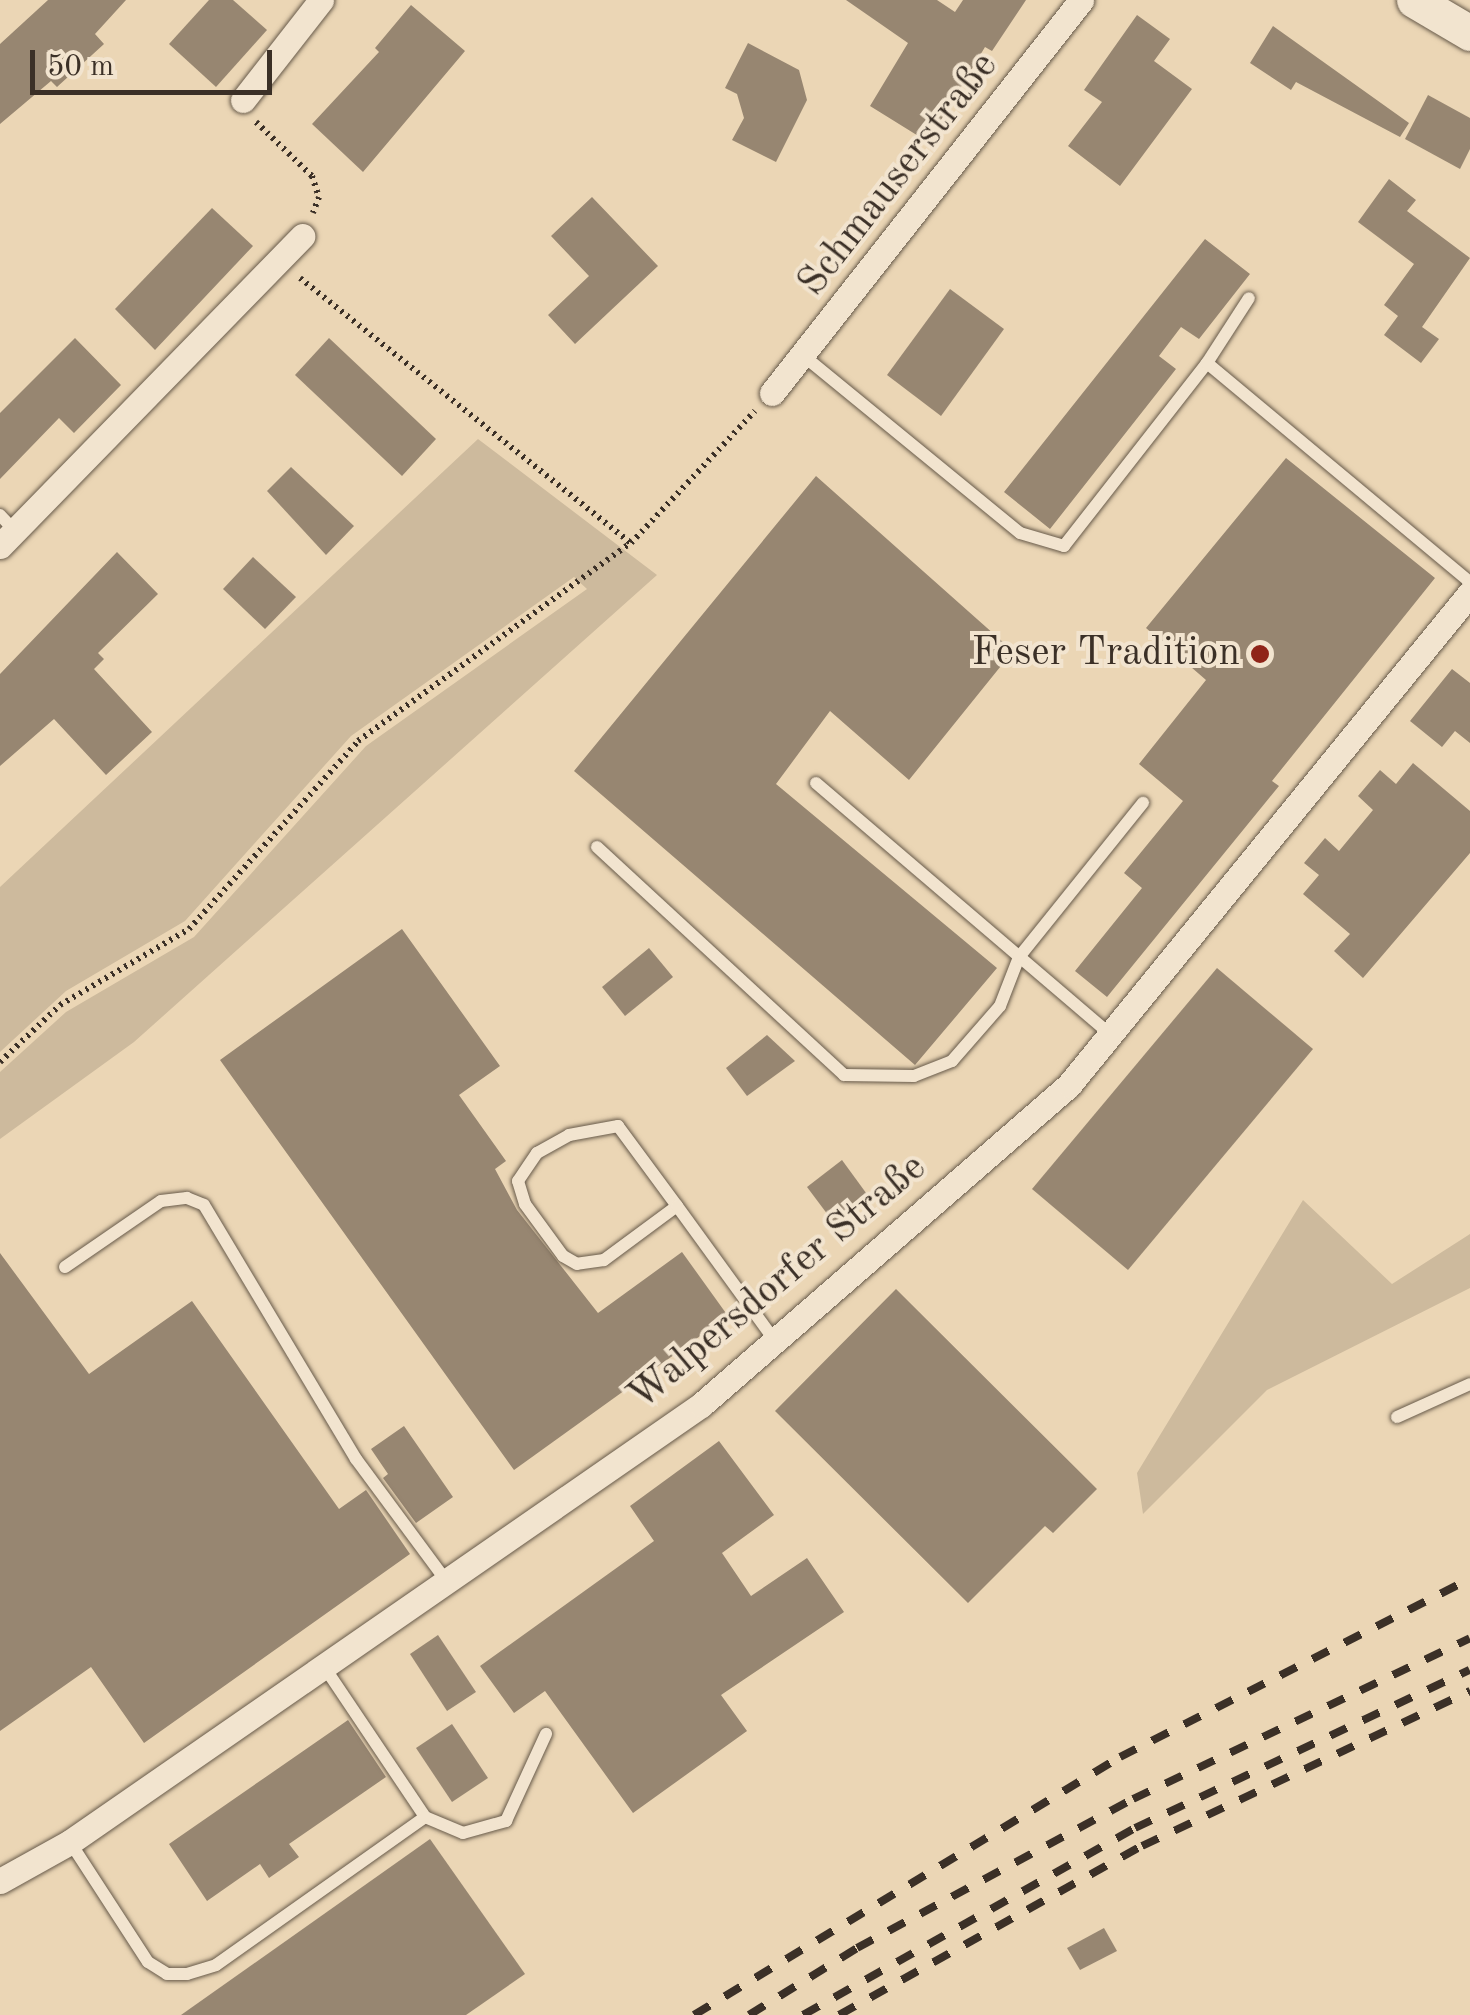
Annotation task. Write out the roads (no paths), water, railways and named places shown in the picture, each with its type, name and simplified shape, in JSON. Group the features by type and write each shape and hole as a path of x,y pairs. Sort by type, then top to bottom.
{"street":[{"path":"242,100 321,0"},
{"name":"Schmauserstraße","path":"772,393 805,358 1081,0"},
{"path":"1414,0 1470,33"},
{"path":"5,531 282,264 302,236"},
{"name":"Walpersdorfer Straße","path":"0,1881 70,1842 444,1578 701,1405 1069,1085 1470,592"}],"lane":[{"path":"805,358 1020,533 1064,546 1207,364 1249,298"},
{"path":"1207,364 1470,582"},
{"path":"816,783 1110,1034"},
{"path":"597,847 844,1075 914,1076 952,1061 1000,1006 1019,957 1143,803"},
{"path":"677,1206 604,1260 578,1264 562,1256 524,1204 518,1182 537,1153 569,1134 618,1126 677,1206 775,1341"},
{"path":"65,1268 161,1201 187,1198 204,1206 356,1458 444,1578"},
{"path":"1397,1416 1470,1384"},
{"path":"323,1665 425,1817 463,1833 506,1821 546,1734"},
{"path":"70,1842 148,1962 166,1974 187,1974 216,1966 425,1817"}],"railway":[{"path":"694,2015 1120,1757 1470,1579"},
{"path":"749,2015 857,1948 1133,1799 1470,1638"},
{"path":"803,2015 1135,1828 1470,1670"},
{"path":"839,2015 1142,1846 1470,1691"}],"place":[{"name":"Feser Tradition","path":"1260,654"}]}
